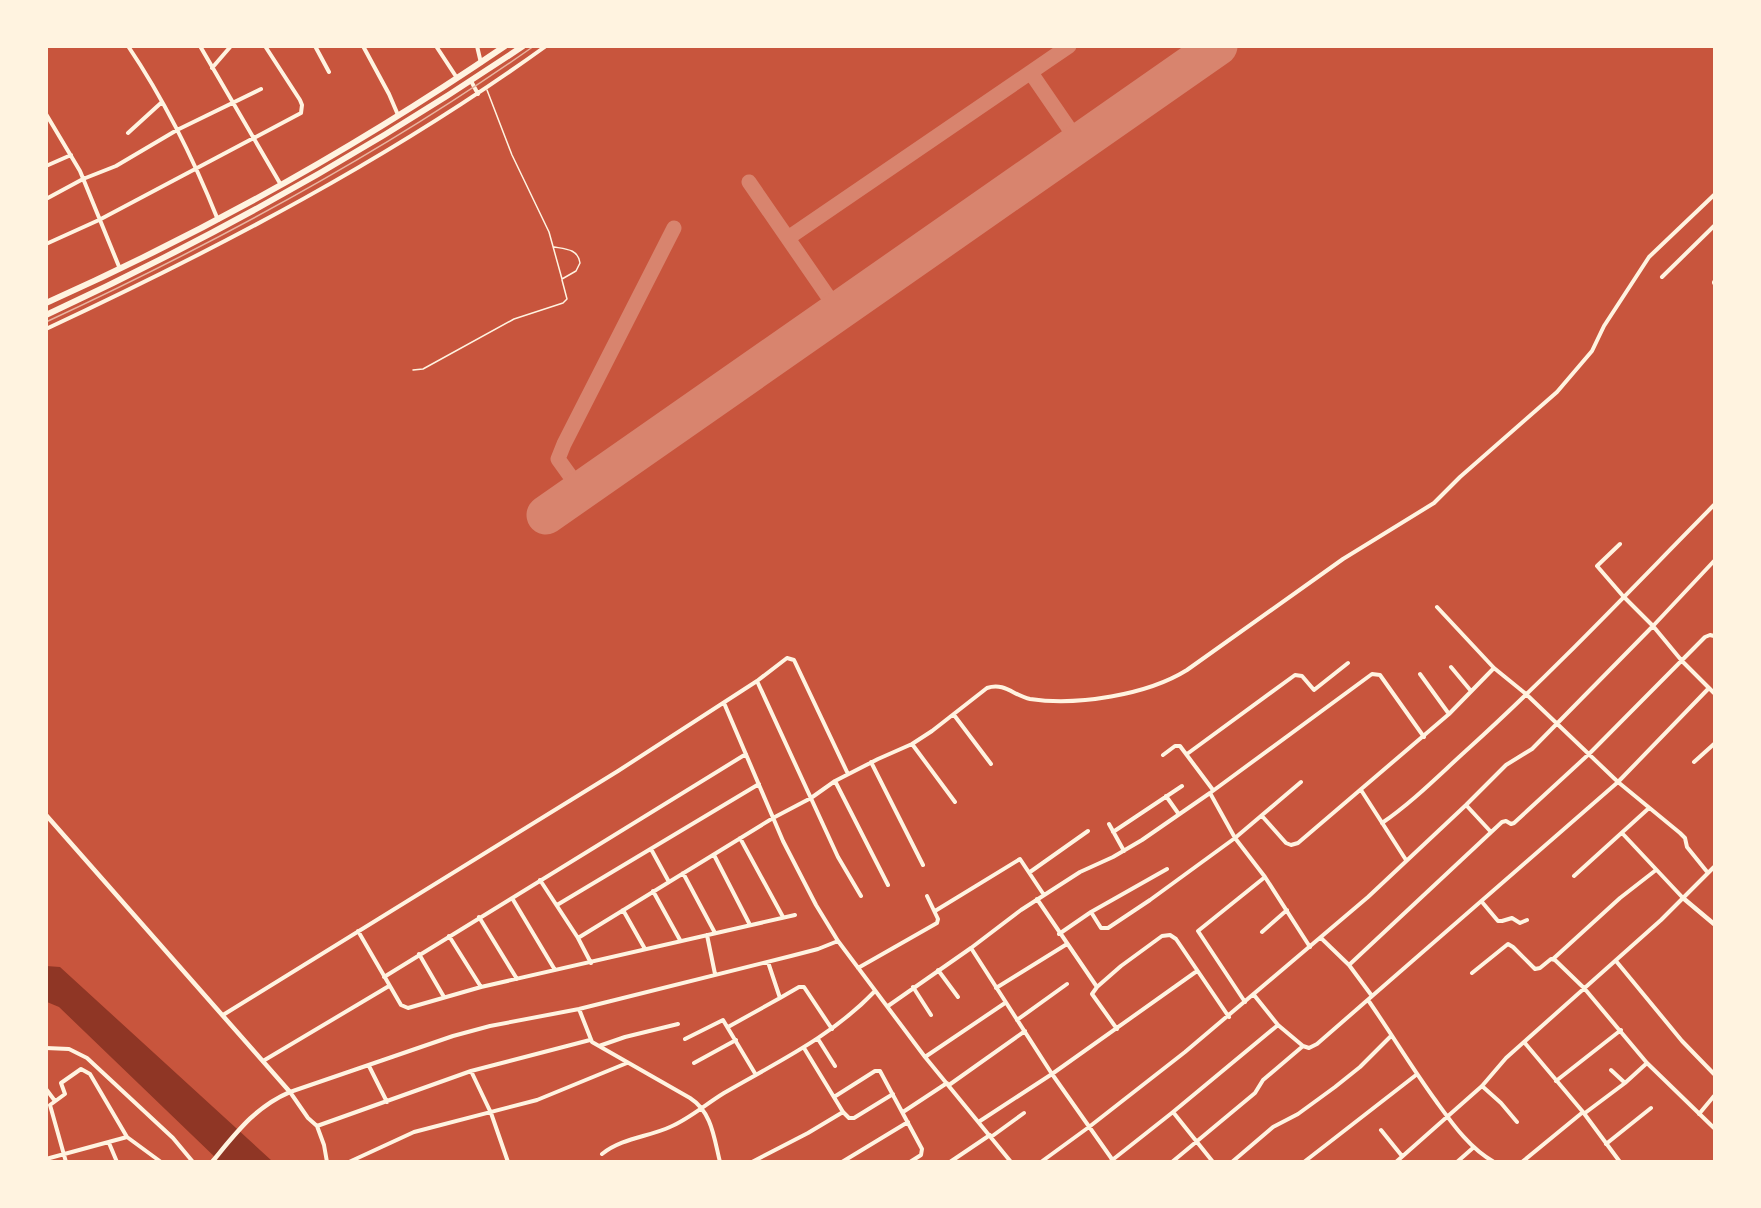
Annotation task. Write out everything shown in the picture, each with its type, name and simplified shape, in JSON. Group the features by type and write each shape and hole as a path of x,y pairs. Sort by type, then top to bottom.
{"highway":[{"path":"46,303 96,281 218,220 314,167 458,79 505,46"},
{"path":"46,315 183,249 318,175 417,116 523,46"},
{"path":"314,167 318,175"},
{"path":"96,281 100,290"}],"street":[{"path":"128,46 197,167 218,220"},
{"path":"200,46 281,185"},
{"path":"212,68 231,46"},
{"path":"46,244 99,220 297,116 302,110 300,100 265,46"},
{"path":"315,46 329,72"},
{"path":"363,46 399,116"},
{"path":"436,46 458,79"},
{"path":"477,46 481,63"},
{"path":"46,329 144,284 314,192 478,94 546,46"},
{"path":"471,81 478,94"},
{"path":"46,199 83,179 124,162 177,130 261,89"},
{"path":"128,134 162,102"},
{"path":"46,114 83,179 120,269"},
{"path":"46,166 71,155"},
{"path":"578,938 773,818 811,798 835,781 912,744 954,715 983,691 996,686 1029,698 1085,700 1110,697 1168,681 1187,670 1335,564 1428,507 1557,392 1592,351 1604,326 1649,257 1714,195"},
{"path":"1662,277 1714,226"},
{"path":"1382,823 1423,791 1526,694 1714,504"},
{"path":"1620,544 1597,564 1623,596 1714,693"},
{"path":"1041,1161 1089,1127 1229,1017 1368,897 1506,765 1532,749 1714,561"},
{"path":"1437,607 1494,668 1526,694 1618,783 1683,836 1688,848 1708,873"},
{"path":"1349,965 1503,821 1514,823 1589,754 1707,636 1714,636"},
{"path":"224,1015 618,771 757,681 787,658 794,660 848,774"},
{"path":"1187,754 1295,675 1301,676 1314,690 1348,663"},
{"path":"1451,667 1471,691"},
{"path":"1262,816 1286,843 1294,845 1424,737 1494,668"},
{"path":"888,1006 1037,899 1080,872 1143,840 1373,673 1380,675 1424,737"},
{"path":"1420,674 1449,714"},
{"path":"757,681 838,856 861,896"},
{"path":"1254,995 1278,1025 1303,1046 1309,1048 1317,1044 1618,783 1709,688"},
{"path":"724,703 796,868 838,941 925,1058 980,1121 1011,1161"},
{"path":"954,715 991,764"},
{"path":"912,744 955,802"},
{"path":"1694,762 1714,744"},
{"path":"1163,755 1176,746 1180,746 1187,754 1212,792 1235,838 1265,877 1310,947"},
{"path":"384,977 746,754"},
{"path":"871,762 923,865"},
{"path":"835,781 888,885"},
{"path":"1091,912 1101,928 1108,928 1235,838 1301,782"},
{"path":"557,905 759,784"},
{"path":"1113,832 1182,786"},
{"path":"1361,790 1406,861"},
{"path":"1166,796 1178,813"},
{"path":"1466,805 1491,832"},
{"path":"1574,876 1649,808"},
{"path":"46,815 290,1092 308,1118 317,1126 327,1161"},
{"path":"1109,824 1124,851"},
{"path":"1030,872 1088,831"},
{"path":"1622,832 1683,898 1714,924"},
{"path":"740,838 783,917"},
{"path":"651,849 669,882"},
{"path":"714,855 750,925"},
{"path":"934,911 1020,859 1044,895"},
{"path":"1396,1161 1482,1086 1524,1042 1616,961 1714,867"},
{"path":"1059,934 1091,912 1167,869"},
{"path":"1472,973 1508,944 1535,969 1553,959 1620,898 1656,870"},
{"path":"683,873 715,933"},
{"path":"1245,1002 1198,931 1265,877"},
{"path":"540,880 578,938 591,963"},
{"path":"653,891 680,940"},
{"path":"858,968 937,923 939,920 927,896"},
{"path":"512,898 555,970"},
{"path":"1037,899 1097,987"},
{"path":"1482,902 1497,921 1512,918 1520,923 1527,920"},
{"path":"622,910 645,949"},
{"path":"1262,932 1287,910"},
{"path":"358,931 401,1005 408,1008 481,987 795,915"},
{"path":"479,917 517,979"},
{"path":"1117,1029 1092,994 1125,963 1168,934 1176,939 1229,1017"},
{"path":"707,935 715,974"},
{"path":"449,936 481,987"},
{"path":"1321,938 1349,965 1416,1075 1448,1117 1474,1147 1494,1161"},
{"path":"212,1161 260,1108 290,1092 481,1029 579,1009 818,949 838,941"},
{"path":"996,988 1067,944"},
{"path":"971,948 1005,1003 1112,1161 1278,1025"},
{"path":"419,954 444,997"},
{"path":"1553,959 1584,988 1647,1063 1714,1128"},
{"path":"1616,961 1682,1041 1714,1074"},
{"path":"768,962 780,998"},
{"path":"938,970 958,996"},
{"path":"980,1121 1052,1074 1197,971"},
{"path":"1017,1020 1067,984"},
{"path":"263,1061 389,986"},
{"path":"728,1027 798,987 804,987 832,1029"},
{"path":"913,987 931,1015"},
{"path":"602,1154 619,1143 672,1126 804,1048 853,1013 875,991"},
{"path":"925,1058 1005,1003"},
{"path":"579,1009 590,1040 702,1107 708,1119 720,1161"},
{"path":"685,1039 723,1020 756,1075"},
{"path":"598,1046 678,1024"},
{"path":"1556,1081 1621,1030"},
{"path":"903,1112 1025,1031"},
{"path":"1232,1161 1273,1127 1298,1114 1342,1082 1391,1036"},
{"path":"818,1039 835,1066"},
{"path":"317,1126 471,1071 590,1040"},
{"path":"694,1063 736,1040"},
{"path":"1524,1042 1584,1113 1620,1161"},
{"path":"1172,1161 1255,1093 1263,1080 1303,1046"},
{"path":"46,1048 69,1049 87,1058 173,1138 193,1161"},
{"path":"804,1048 846,1117 852,1119 893,1094"},
{"path":"349,1161 414,1132 537,1100 627,1063"},
{"path":"1522,1161 1647,1063"},
{"path":"369,1066 387,1102"},
{"path":"66,1161 50,1106 65,1094 61,1083 79,1070 84,1070 90,1074 127,1137 161,1161"},
{"path":"1611,1070 1624,1083"},
{"path":"471,1071 491,1113 508,1161"},
{"path":"834,1097 877,1071 881,1073 922,1151 921,1155 910,1161"},
{"path":"1304,1161 1416,1075"},
{"path":"1482,1086 1517,1122"},
{"path":"46,1089 55,1101"},
{"path":"1699,1114 1714,1096"},
{"path":"1606,1144 1651,1108"},
{"path":"752,1161 808,1133 843,1112"},
{"path":"1173,1112 1213,1161"},
{"path":"950,1161 1024,1113"},
{"path":"842,1161 908,1122"},
{"path":"1381,1130 1402,1156"},
{"path":"1420,1130 1425,1137"},
{"path":"46,1159 127,1137"},
{"path":"109,1143 117,1161"},
{"path":"1457,1161 1474,1147"}],"lane":[{"path":"413,370 423,369 514,319 563,303 567,299 554,246 512,155 486,88"},
{"path":"554,246 571,250 579,259 576,271 562,279"}],"shaded area":[{"path":"46,966 60,967 272,1161 219,1161 59,1007 47,1002"}],"taxiway":[{"path":"788,238 1069,46"},
{"path":"1031,73 1079,143"},
{"path":"749,182 838,311"},
{"path":"581,491 558,459 674,228"}],"runway":[{"path":"546,515 1218,46"}],"railway":[{"path":"46,322 172,261 296,195 417,124 534,46"}]}
